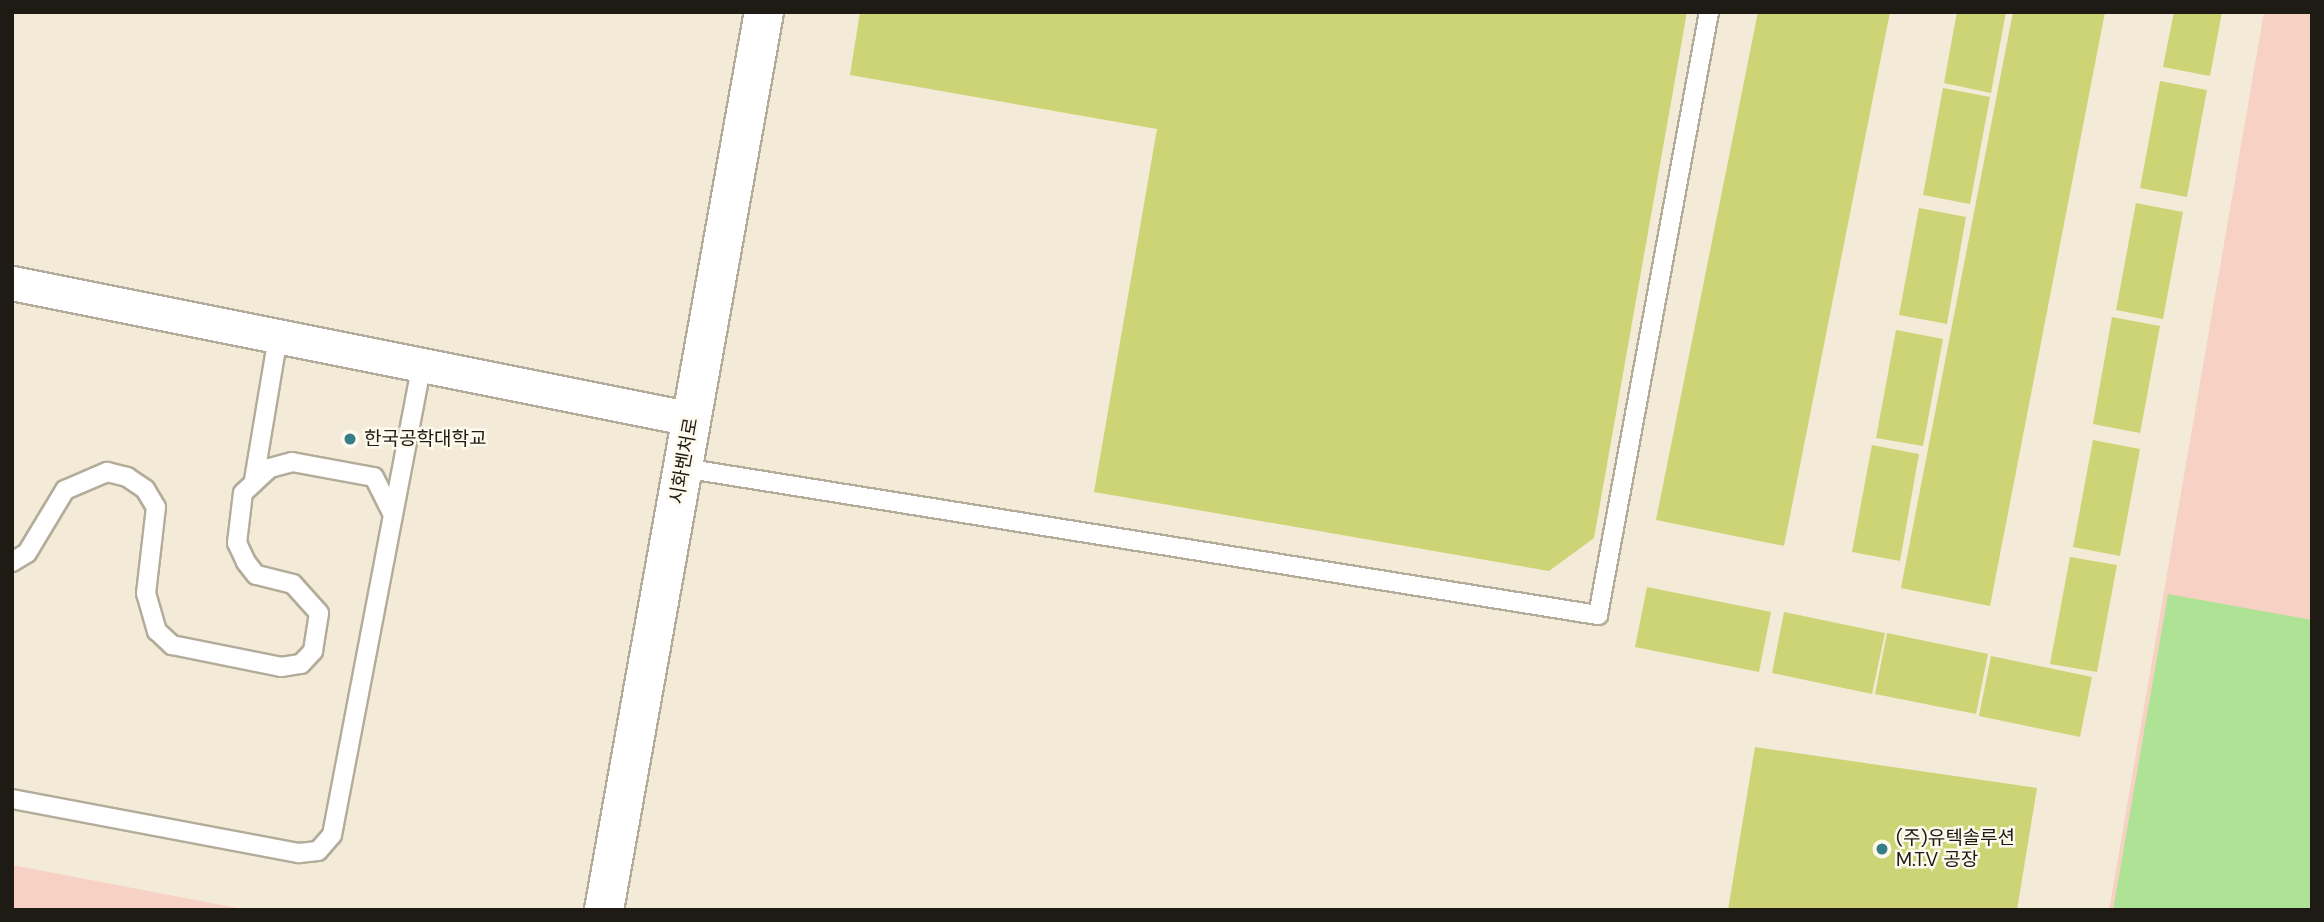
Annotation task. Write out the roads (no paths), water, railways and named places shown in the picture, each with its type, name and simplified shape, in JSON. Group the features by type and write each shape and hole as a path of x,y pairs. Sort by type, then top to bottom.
{"street":[{"name":"시화벤처로","path":"604,910 764,12"},
{"path":"12,282 692,419"}],"lane":[{"path":"683,468 1598,615 1709,12"},
{"path":"12,562 27,553 65,490 107,472 127,477 145,489 156,508 146,593 157,631 172,645 193,651 281,667 301,664 313,651 319,613 293,584 256,575 237,544 239,505 254,480 278,336"},
{"path":"12,799 299,853 318,851 332,835 422,365"},
{"path":"254,480 292,462 374,477 393,515"}],"place":[{"name":"한국공학대학교","path":"350,439"},
{"name":"(주)유텍솔루션 M.T.V 공장","path":"1882,849"}]}
